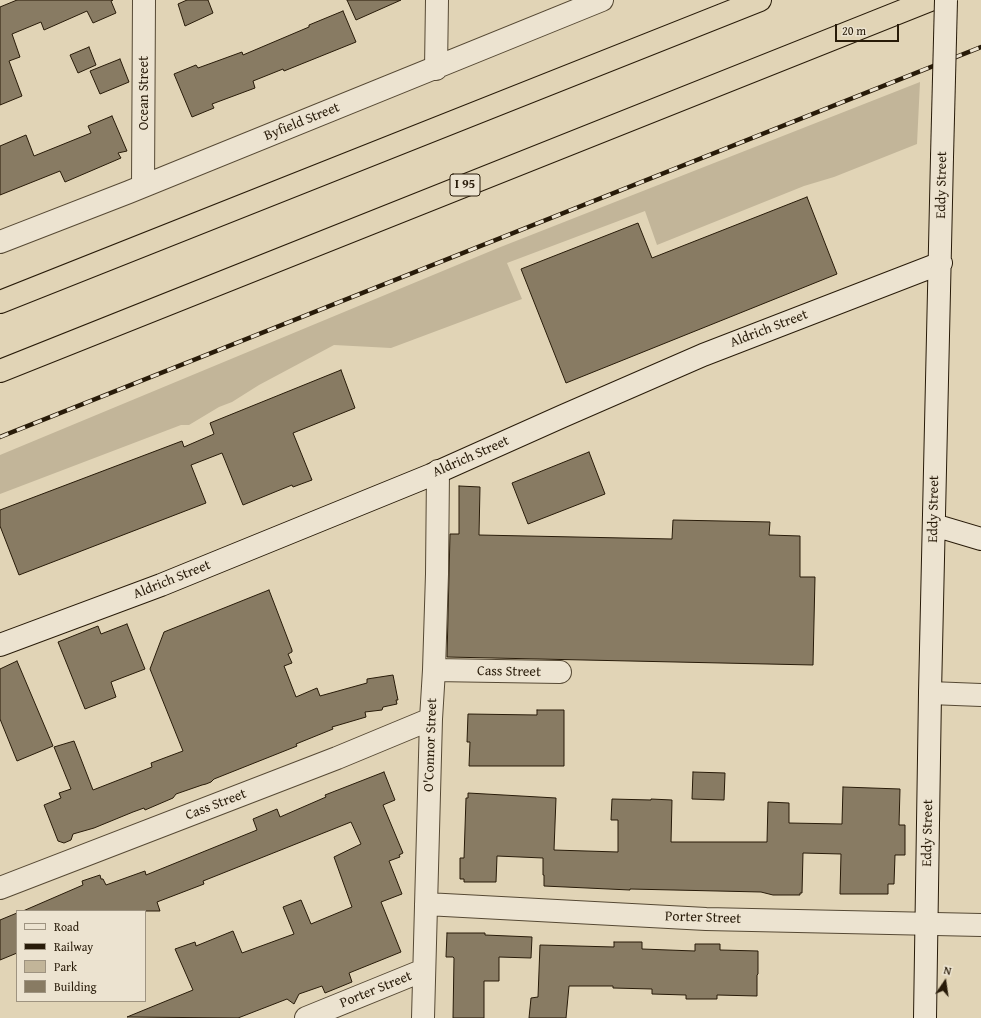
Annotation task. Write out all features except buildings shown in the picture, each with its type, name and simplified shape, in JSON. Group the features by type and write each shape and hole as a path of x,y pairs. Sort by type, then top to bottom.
{"highway":[{"path":"0,302 760,0"},
{"name":"I 95","path":"0,371 930,0"}],"street":[{"name":"Ocean Street","path":"143,186 144,0"},
{"path":"436,69 437,0"},
{"name":"Byfield Street","path":"0,242 436,69 602,0"},
{"name":"Eddy Street","path":"925,1018 930,693 946,0"},
{"name":"Aldrich Street","path":"0,645 161,585 438,472 703,355 941,263"},
{"name":"O'Connor Street","path":"423,1018 431,719 437,574 438,472"},
{"path":"934,525 981,539"},
{"name":"Cass Street","path":"434,670 560,672"},
{"path":"930,693 981,695"},
{"name":"Cass Street","path":"0,888 337,758 431,719"},
{"name":"Porter Street","path":"426,904 706,919 981,925"},
{"name":"Porter Street","path":"306,1018 424,970"}],"green space":[{"path":"920,82 917,144 834,177 804,186 657,245 645,211 507,263 522,299 391,348 334,345 259,385 232,402 219,407 189,425 181,425 0,494 0,455 498,248"}],"railway":[{"path":"0,437 981,47"}]}
